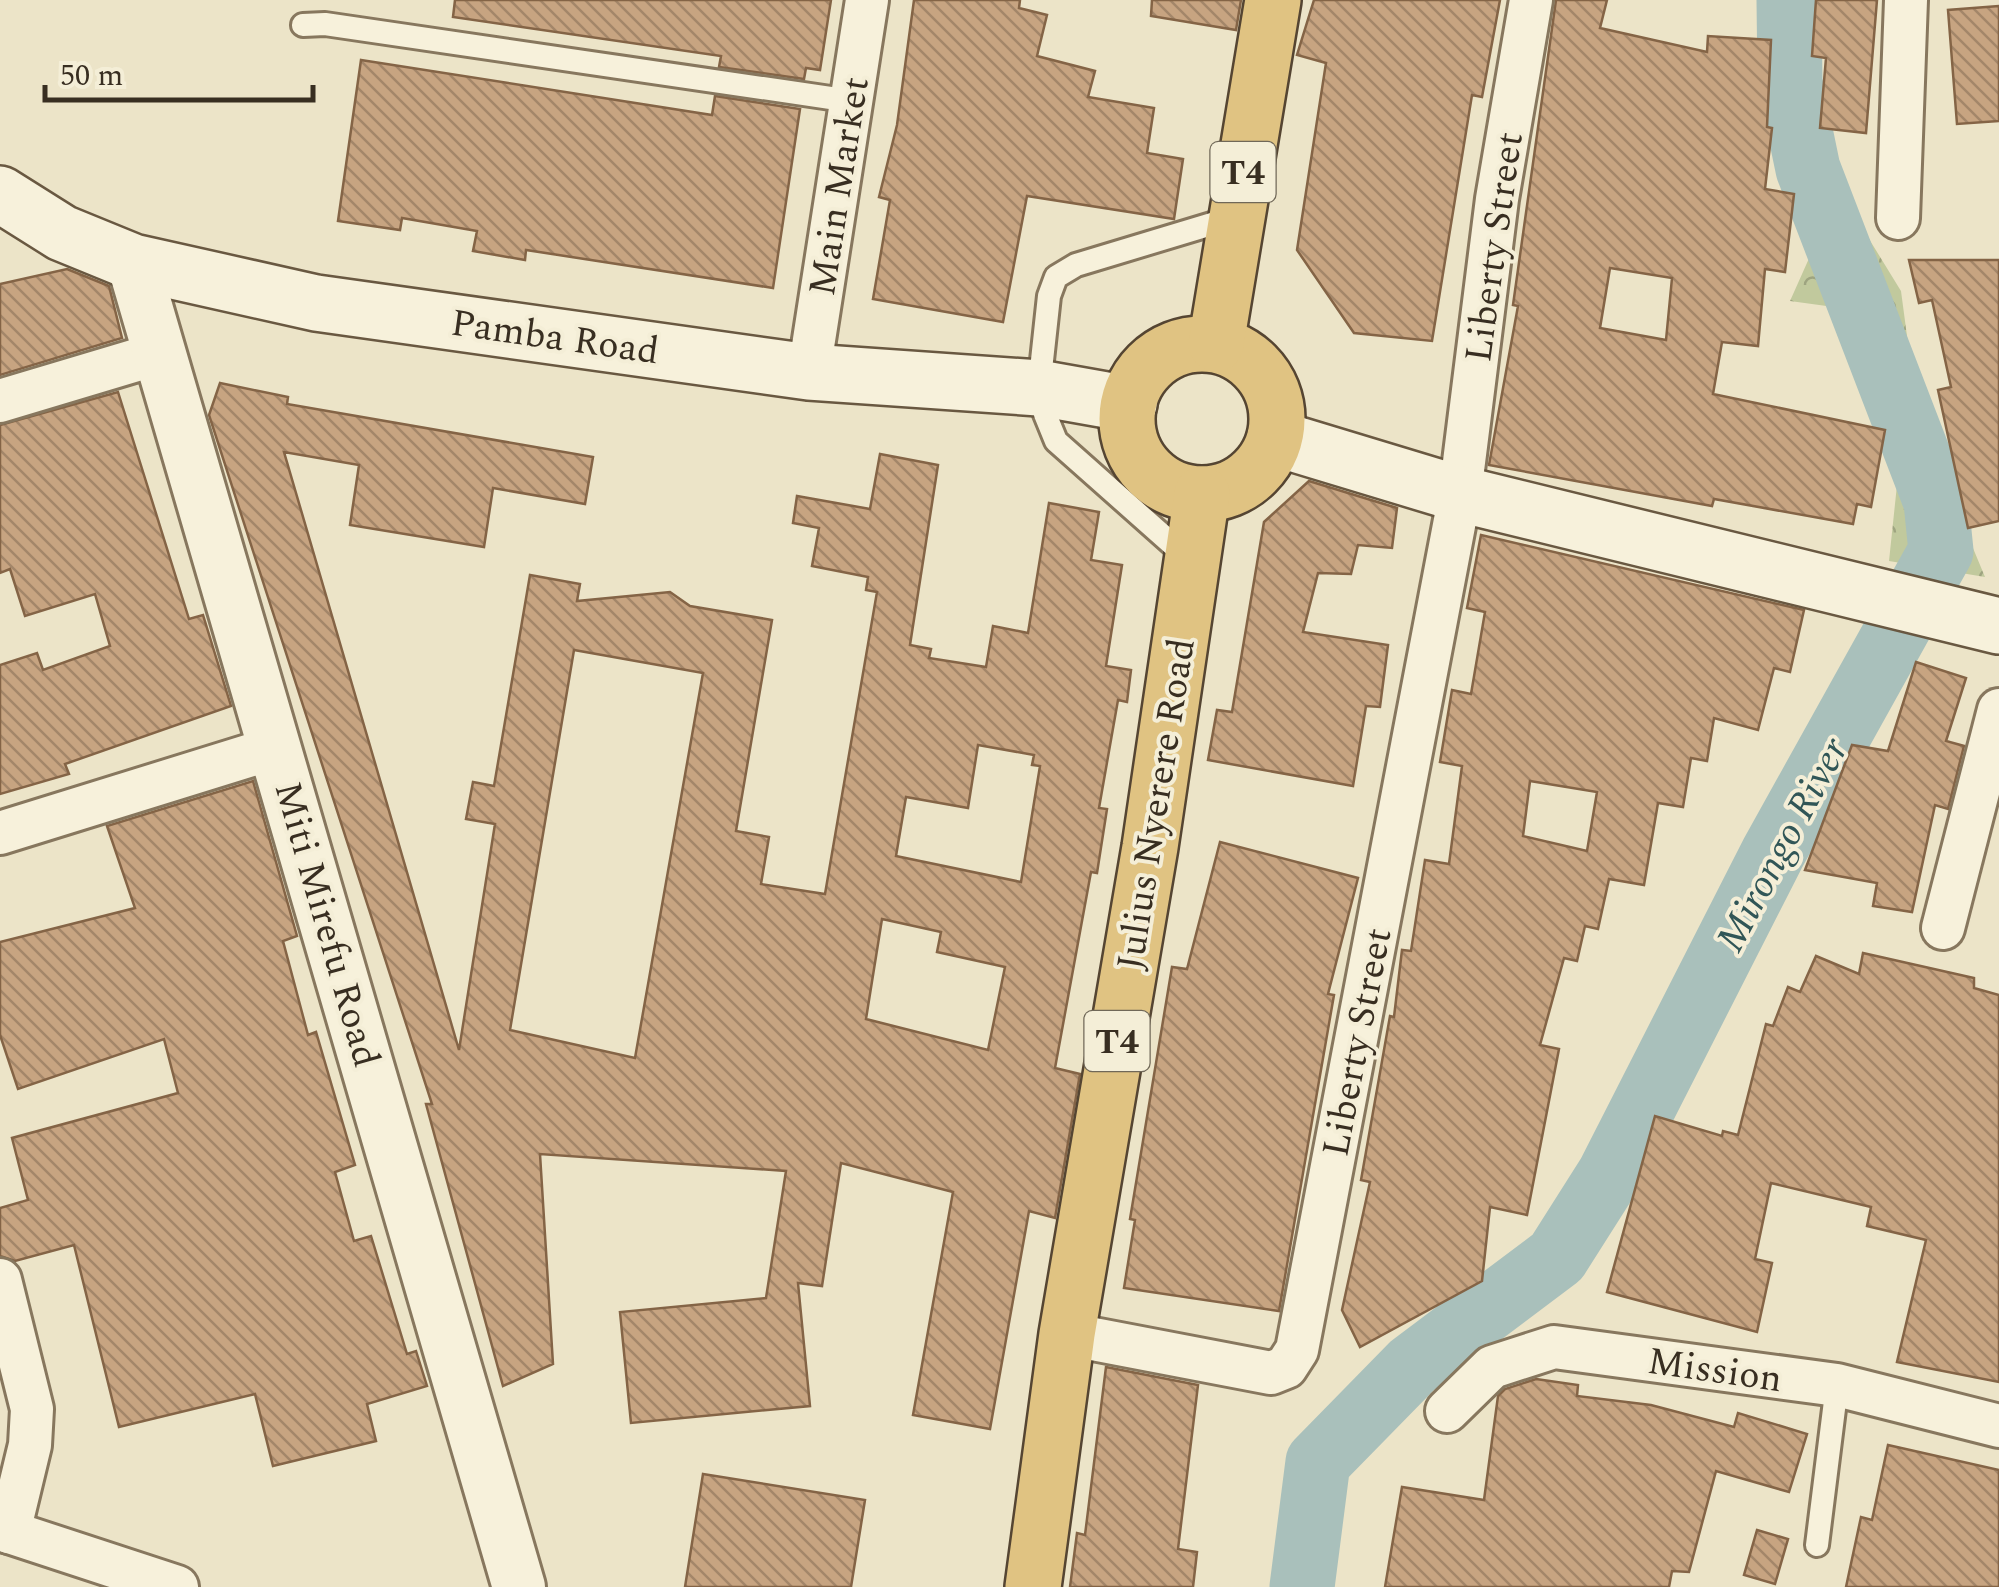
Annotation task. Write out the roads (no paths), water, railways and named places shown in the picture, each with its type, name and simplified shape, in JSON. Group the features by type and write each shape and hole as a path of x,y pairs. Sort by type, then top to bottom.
{"highway":[{"name":"T4","path":"1216,344 1273,0"},
{"path":"1216,344 1243,355 1264,376 1276,402 1275,438 1265,461 1249,478 1227,490 1180,494 1158,484 1137,456 1128,431 1128,404 1144,373 1170,350 1216,344"},
{"name":"Julius Nyerere Road","path":"1033,1587 1067,1334 1150,847 1202,494"}],"main road":[{"name":"Pamba Road","path":"0,194 62,233 134,262 316,303 809,372 1038,388 1128,404"},
{"path":"1275,438 1460,494 1985,622"}],"street":[{"name":"Main Market","path":"809,372 867,0"},
{"name":"Liberty Street","path":"1067,1334 1271,1373 1286,1366 1297,1350 1460,494 1498,198 1531,0"},
{"path":"1898,218 1906,0"},
{"name":"Miti Mirefu Road","path":"134,262 278,746 517,1587"},
{"path":"0,401 160,353"},
{"path":"1943,928 1999,710"},
{"path":"0,833 278,746"},
{"path":"0,1280 32,1409 30,1445 5,1531 177,1587"},
{"name":"Mission","path":"1448,1411 1492,1366 1554,1347 1836,1385 1999,1426"}],"lane":[{"path":"304,26 325,24 852,101"},
{"path":"1192,562 1056,441 1038,388 1049,296 1056,277 1076,265 1235,217"},
{"path":"1817,1545 1836,1385"}],"waterway":[{"name":"Mirongo River","path":"1302,1587 1318,1462 1412,1366 1557,1257 1609,1175 1773,853 1941,551 1936,502 1808,169 1790,82 1789,0"}]}
